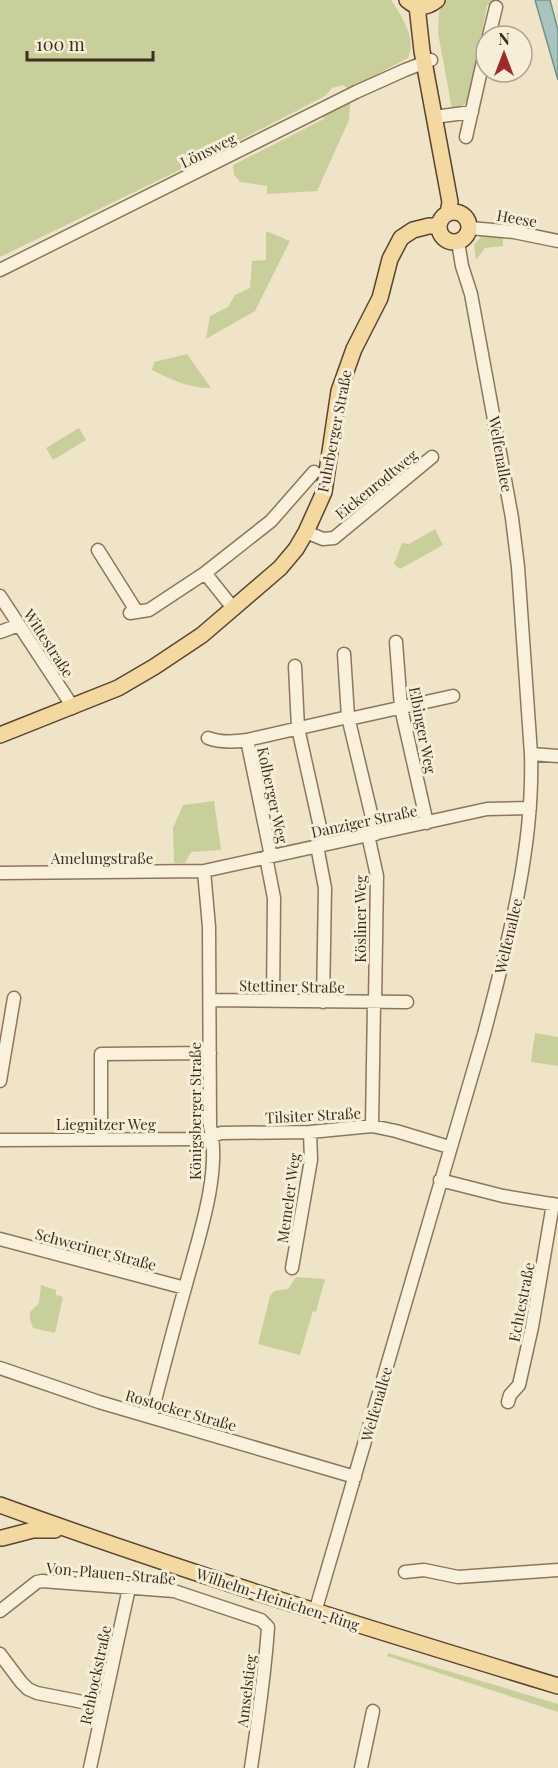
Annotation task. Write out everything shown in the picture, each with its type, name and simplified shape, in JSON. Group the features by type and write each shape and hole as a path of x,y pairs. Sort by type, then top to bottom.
{"main road":[{"path":"422,3 428,61 454,213"},
{"path":"454,213 467,218 470,228 467,236 458,242 446,239 440,232 439,226 441,219 454,213"},
{"name":"Fuhrberger Straße","path":"0,735 118,688 154,668 191,643 280,568 296,549 306,532 324,492 339,391 346,368 364,327 380,298 390,259 401,238 413,230 439,226"},
{"path":"1,1539 7,1528 5,1511"},
{"name":"Wilhelm-Heinichen-Ring","path":"5,1511 315,1612 558,1686"},
{"path":"1,1539 33,1530 73,1532"}],"street":[{"path":"492,24 496,7"},
{"name":"Lönsweg","path":"0,270 356,92 428,61"},
{"path":"466,137 478,84"},
{"path":"438,116 472,112"},
{"name":"Heese","path":"470,228 514,232 558,241"},
{"name":"Welfenallee","path":"315,1612 449,1147 484,1034 505,952 526,849 530,808 531,754 518,567 512,518 471,294 462,266 458,242"},
{"name":"Eickenrodtweg","path":"306,532 323,539 334,538 432,457"},
{"name":"Fuhrberger Straße","path":"98,550 134,613 149,610 205,573 270,521 314,472"},
{"path":"205,573 233,608"},
{"name":"Wittestraße","path":"0,596 72,708"},
{"path":"0,632 19,624"},
{"name":"Elbinger Weg","path":"396,642 401,708 427,823"},
{"name":"Kösliner Weg","path":"344,654 349,718 372,834 377,876 375,1003"},
{"path":"295,666 298,729 320,845 325,888 323,1002"},
{"path":"208,738 215,741 232,742 247,740 453,696"},
{"name":"Kolberger Weg","path":"247,740 274,898 273,1000"},
{"path":"531,754 558,756"},
{"name":"Danziger Straße","path":"204,871 488,809 530,808"},
{"name":"Amelungstraße","path":"0,873 204,871"},
{"name":"Königsberger Straße","path":"151,1416 207,1208 213,1136 210,1126 209,927 204,871"},
{"path":"0,1081 14,998"},
{"name":"Stettiner Straße","path":"210,1000 407,1002"},
{"path":"372,1126 375,1003"},
{"path":"101,1139 101,1054 210,1053"},
{"name":"Tilsiter Straße","path":"213,1136 221,1133 310,1132 372,1126 449,1147"},
{"name":"Memeler Weg","path":"292,1268 311,1160 310,1132"},
{"name":"Liegnitzer Weg","path":"0,1140 205,1139 213,1136"},
{"path":"440,1180 503,1196 556,1204"},
{"name":"Echtestraße","path":"508,1402 510,1395 519,1385 556,1204"},
{"name":"Schweriner Straße","path":"0,1239 185,1288"},
{"name":"Rostocker Straße","path":"0,1368 99,1402 355,1477"},
{"path":"405,1572 424,1570 458,1576 558,1570"},
{"name":"Von-Plauen-Straße","path":"0,1611 37,1582 42,1581 174,1591 261,1620"},
{"name":"Rehbockstraße","path":"90,1768 129,1588"},
{"name":"Amselstieg","path":"250,1768 261,1700 268,1627 261,1620"},
{"path":"0,1654 28,1689 37,1693 103,1706"},
{"path":"361,1768 374,1711"}],"green space":[{"path":"0,0 391,0 407,28 411,43 408,58 349,89 343,85 332,88 325,96 217,152 0,257"},
{"path":"447,0 495,0 494,6 487,5 483,24 474,24 474,75 470,96 459,109 452,109 438,33 439,11"},
{"path":"350,103 349,120 317,191 267,194 267,186 240,182 234,175 233,165 324,119 323,115"},
{"path":"266,231 290,241 255,311 206,339 210,316 228,307 235,295 250,288 252,261 266,260"},
{"path":"482,236 503,238 503,246 485,248 476,260 474,244"},
{"path":"187,354 211,388 187,385 152,370 154,362"},
{"path":"79,428 86,440 53,460 46,448"},
{"path":"435,529 443,545 400,569 394,564 402,543 409,544"},
{"path":"214,801 221,850 191,852 185,863 174,863 173,828 183,805"},
{"path":"535,1033 558,1037 558,1066 531,1062"},
{"path":"296,1277 325,1279 300,1355 258,1344 270,1296 274,1291 288,1289"},
{"path":"41,1285 56,1290 56,1295 63,1297 55,1333 33,1328 30,1320 30,1312 39,1303"},
{"path":"388,1653 558,1704 558,1712 387,1656"}],"water":[{"path":"535,0 550,0 558,30 558,80"}]}
